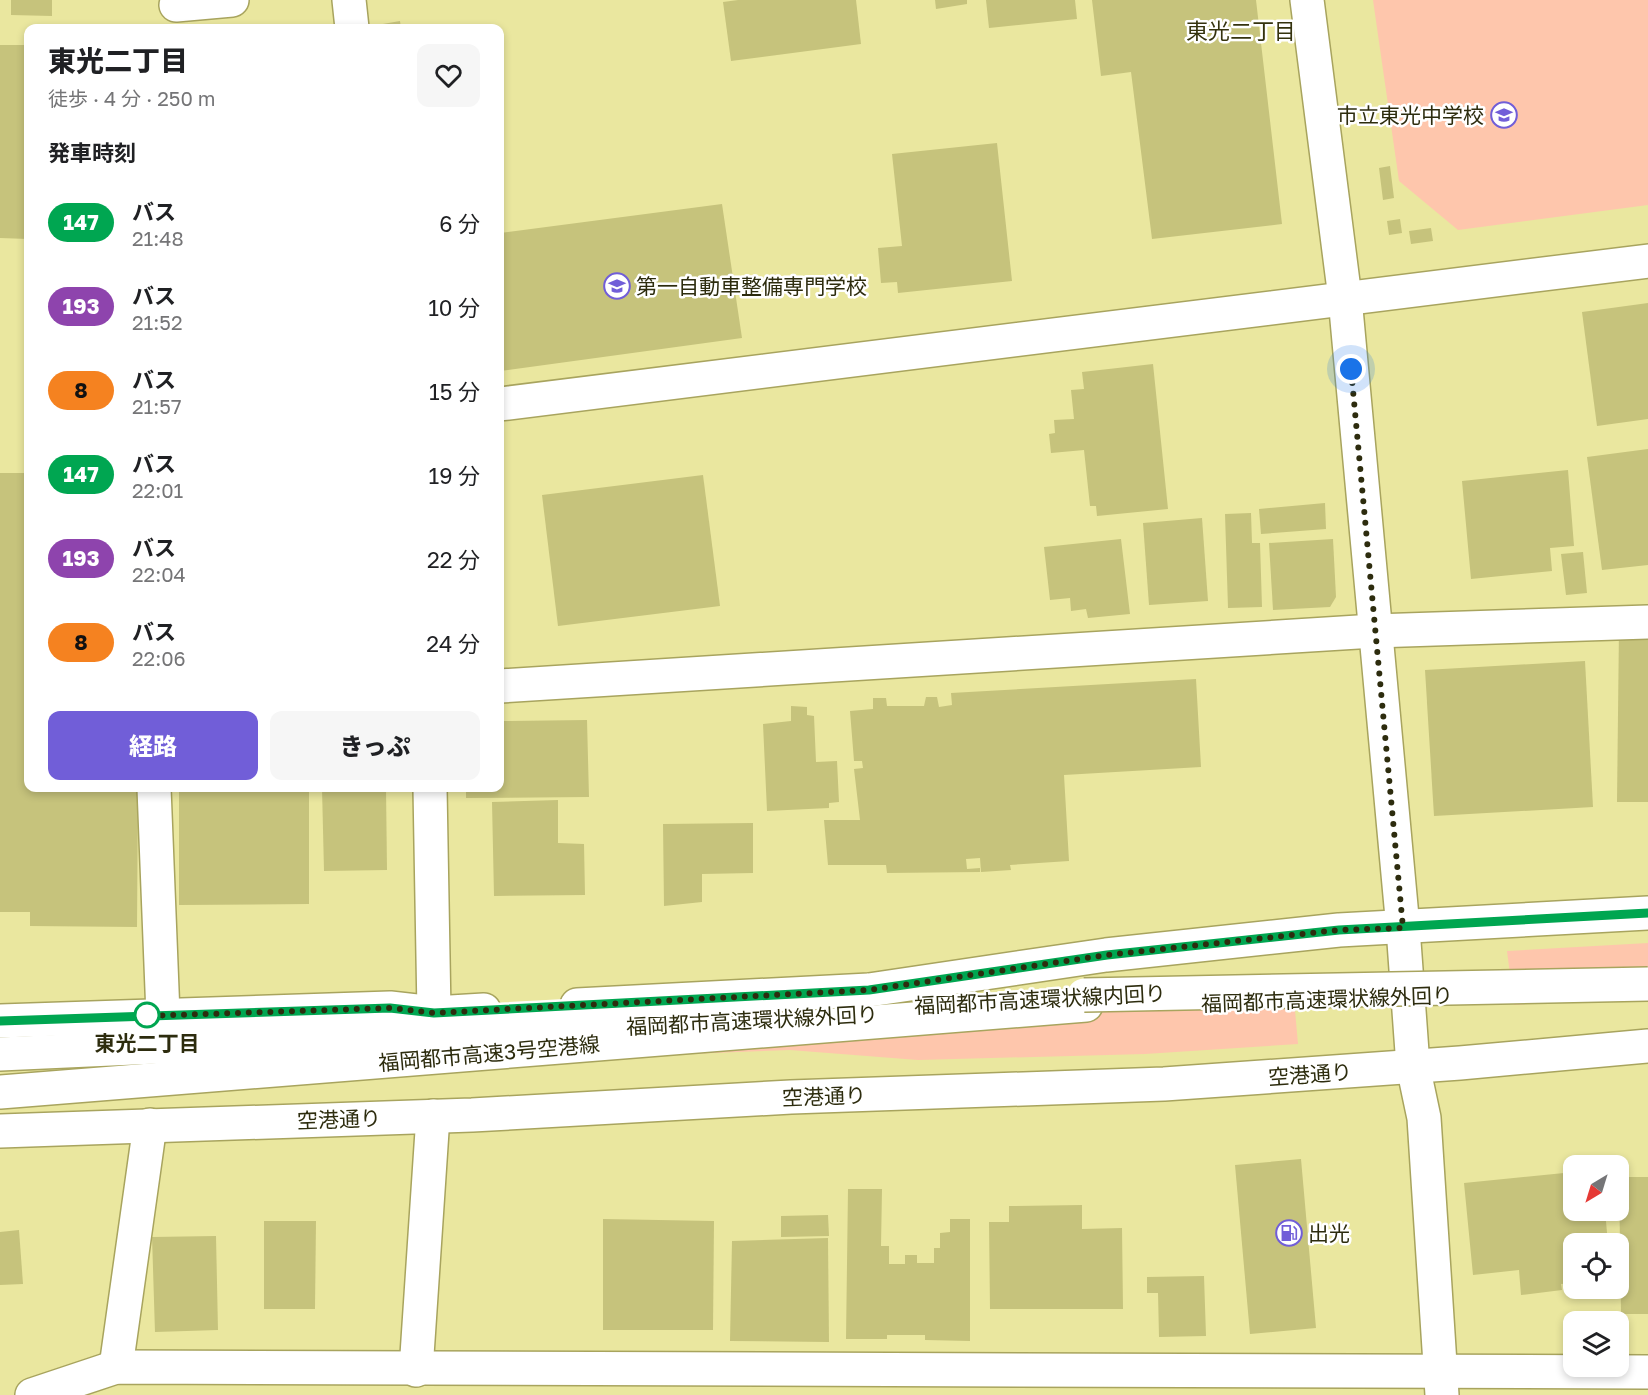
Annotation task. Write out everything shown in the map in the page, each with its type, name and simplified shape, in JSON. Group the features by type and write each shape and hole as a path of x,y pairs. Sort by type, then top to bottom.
{"main road":[{"path":"177,11 232,0"},
{"path":"349,0 352,24"},
{"path":"1307,0 1345,298 1403,928 1413,1066 1424,1118 1441,1383"},
{"path":"504,403 1648,261"},
{"path":"504,686 1374,631 1648,622"},
{"path":"154,792 163,1015"},
{"path":"430,792 434,1013"},
{"path":"0,1021 390,1008 434,1013 869,990 1107,955 1339,930 1648,913"},
{"name":"福岡都市高速環状線内回り","path":"0,1046 1085,1000 1648,984"},
{"name":"福岡都市高速環状線外回り","path":"0,1054 1085,1000 1648,990"},
{"name":"福岡都市高速3号空港線","path":"0,1082 1085,1000"},
{"name":"福岡都市高速3号空港線","path":"0,1092 1085,1000"},
{"name":"空港通り","path":"0,1131 433,1116 791,1097 1164,1084 1648,1046"},
{"path":"416,1370 433,1116"},
{"path":"116,1367 150,1125"},
{"path":"32,1395 116,1367 416,1370 720,1381 1441,1383 1648,1372"}],"shaded area":[{"name":"市立東光中学校","path":"1373,0 1648,0 1648,205 1458,230 1399,181"},
{"path":"1648,943 1648,993 1514,1005 1507,951"},
{"path":"1293,988 1298,1044 1145,1054 918,1060 790,1050 536,1060 964,1013 1111,1012"}],"building":[{"path":"11,0 52,0 52,16 11,15"},
{"path":"856,0 861,44 731,61 723,2"},
{"path":"935,0 967,0 967,4 936,9"},
{"path":"986,0 1075,0 1077,19 989,28"},
{"path":"1092,0 1256,0 1282,224 1152,239 1131,72 1101,76"},
{"path":"400,21 400,24 383,24"},
{"path":"0,45 24,45 24,239 0,238"},
{"path":"997,143 1012,281 898,293 897,282 881,283 878,248 902,246 892,154"},
{"path":"1390,166 1394,198 1383,200 1379,168"},
{"name":"第一自動車整備専門学校","path":"722,204 742,338 504,370 504,232"},
{"path":"1400,219 1402,233 1389,235 1387,221"},
{"path":"1431,228 1433,241 1411,244 1409,231"},
{"path":"1648,303 1648,419 1597,426 1582,312"},
{"path":"1153,364 1168,509 1097,516 1096,506 1090,506 1084,450 1051,453 1049,434 1055,433 1054,420 1074,419 1071,390 1084,389 1082,372"},
{"path":"1648,449 1648,565 1602,570 1587,457"},
{"path":"1568,470 1574,546 1550,548 1552,571 1471,579 1462,481"},
{"path":"0,473 24,473 24,792 138,792 137,927 30,926 30,912 0,912"},
{"path":"703,475 720,606 558,626 542,495"},
{"path":"1325,503 1326,529 1261,534 1259,509"},
{"path":"1251,513 1252,543 1260,543 1262,607 1228,608 1225,514"},
{"path":"1202,518 1208,601 1149,605 1143,523"},
{"path":"1121,539 1130,614 1088,618 1086,609 1071,611 1070,598 1050,600 1044,547"},
{"path":"1333,539 1336,597 1330,607 1273,610 1269,543"},
{"path":"1583,552 1587,593 1566,595 1561,554"},
{"path":"1619,628 1648,629 1648,802 1617,802"},
{"path":"1585,661 1593,807 1434,816 1425,670"},
{"path":"1196,679 1201,767 1064,775 1069,861 1010,865 1011,870 981,872 980,858 966,859 967,869 980,868 980,872 887,873 886,865 828,865 824,820 860,820 854,769 863,768 862,761 854,761 850,711 873,709 873,698 886,698 887,706 924,706 926,697 937,697 939,707 952,705 951,693"},
{"path":"791,706 807,707 807,715 814,716 816,762 837,761 839,802 829,803 829,808 767,811 763,724 791,721"},
{"path":"587,720 589,797 466,798 466,792 504,792 504,721"},
{"path":"179,792 309,792 309,904 179,905"},
{"path":"322,792 386,792 387,870 324,871"},
{"path":"558,800 558,843 584,844 585,895 494,896 492,802"},
{"path":"753,823 753,873 702,874 702,902 664,906 663,824"},
{"path":"1301,1159 1316,1328 1250,1334 1235,1165"},
{"path":"1563,1173 1563,1221 1606,1221 1607,1233 1563,1233 1562,1290 1521,1295 1519,1270 1473,1275 1464,1183"},
{"path":"1629,1177 1648,1177 1648,1314 1629,1314 1629,1311 1621,1311 1621,1299 1629,1299 1629,1233 1620,1233 1620,1221 1629,1221"},
{"path":"848,1189 882,1189 881,1246 889,1246 889,1264 905,1264 905,1255 917,1255 917,1263 934,1263 934,1248 940,1248 940,1233 950,1232 950,1219 970,1219 970,1341 925,1340 925,1335 887,1335 887,1339 846,1339"},
{"path":"1082,1205 1082,1229 1122,1228 1123,1309 990,1309 989,1222 1009,1222 1009,1206"},
{"path":"828,1215 829,1236 781,1237 781,1216"},
{"path":"603,1219 714,1221 713,1330 603,1330"},
{"path":"264,1221 316,1221 315,1309 264,1309"},
{"path":"19,1230 23,1284 0,1285 0,1232"},
{"path":"216,1236 218,1330 155,1332 152,1237"},
{"path":"828,1238 829,1342 730,1341 732,1241"},
{"path":"1204,1276 1206,1336 1159,1337 1158,1293 1147,1293 1147,1277"}],"bus line":[{"name":"147","path":"0,1021 390,1008 434,1013 869,990 1107,955 1339,930 1648,913"}],"place":[{"name":"市立東光中学校","path":"1504,115"},
{"name":"第一自動車整備専門学校","path":"617,286"},
{"name":"東光二丁目","path":"147,1015"},
{"name":"出光","path":"1289,1233"}],"district":[{"name":"東光二丁目","path":"1241,30"}],"route":[{"path":"147,1015 144,1016 390,1008 434,1013 869,990 1107,955 1339,930 1403,928 1351,369"}]}
